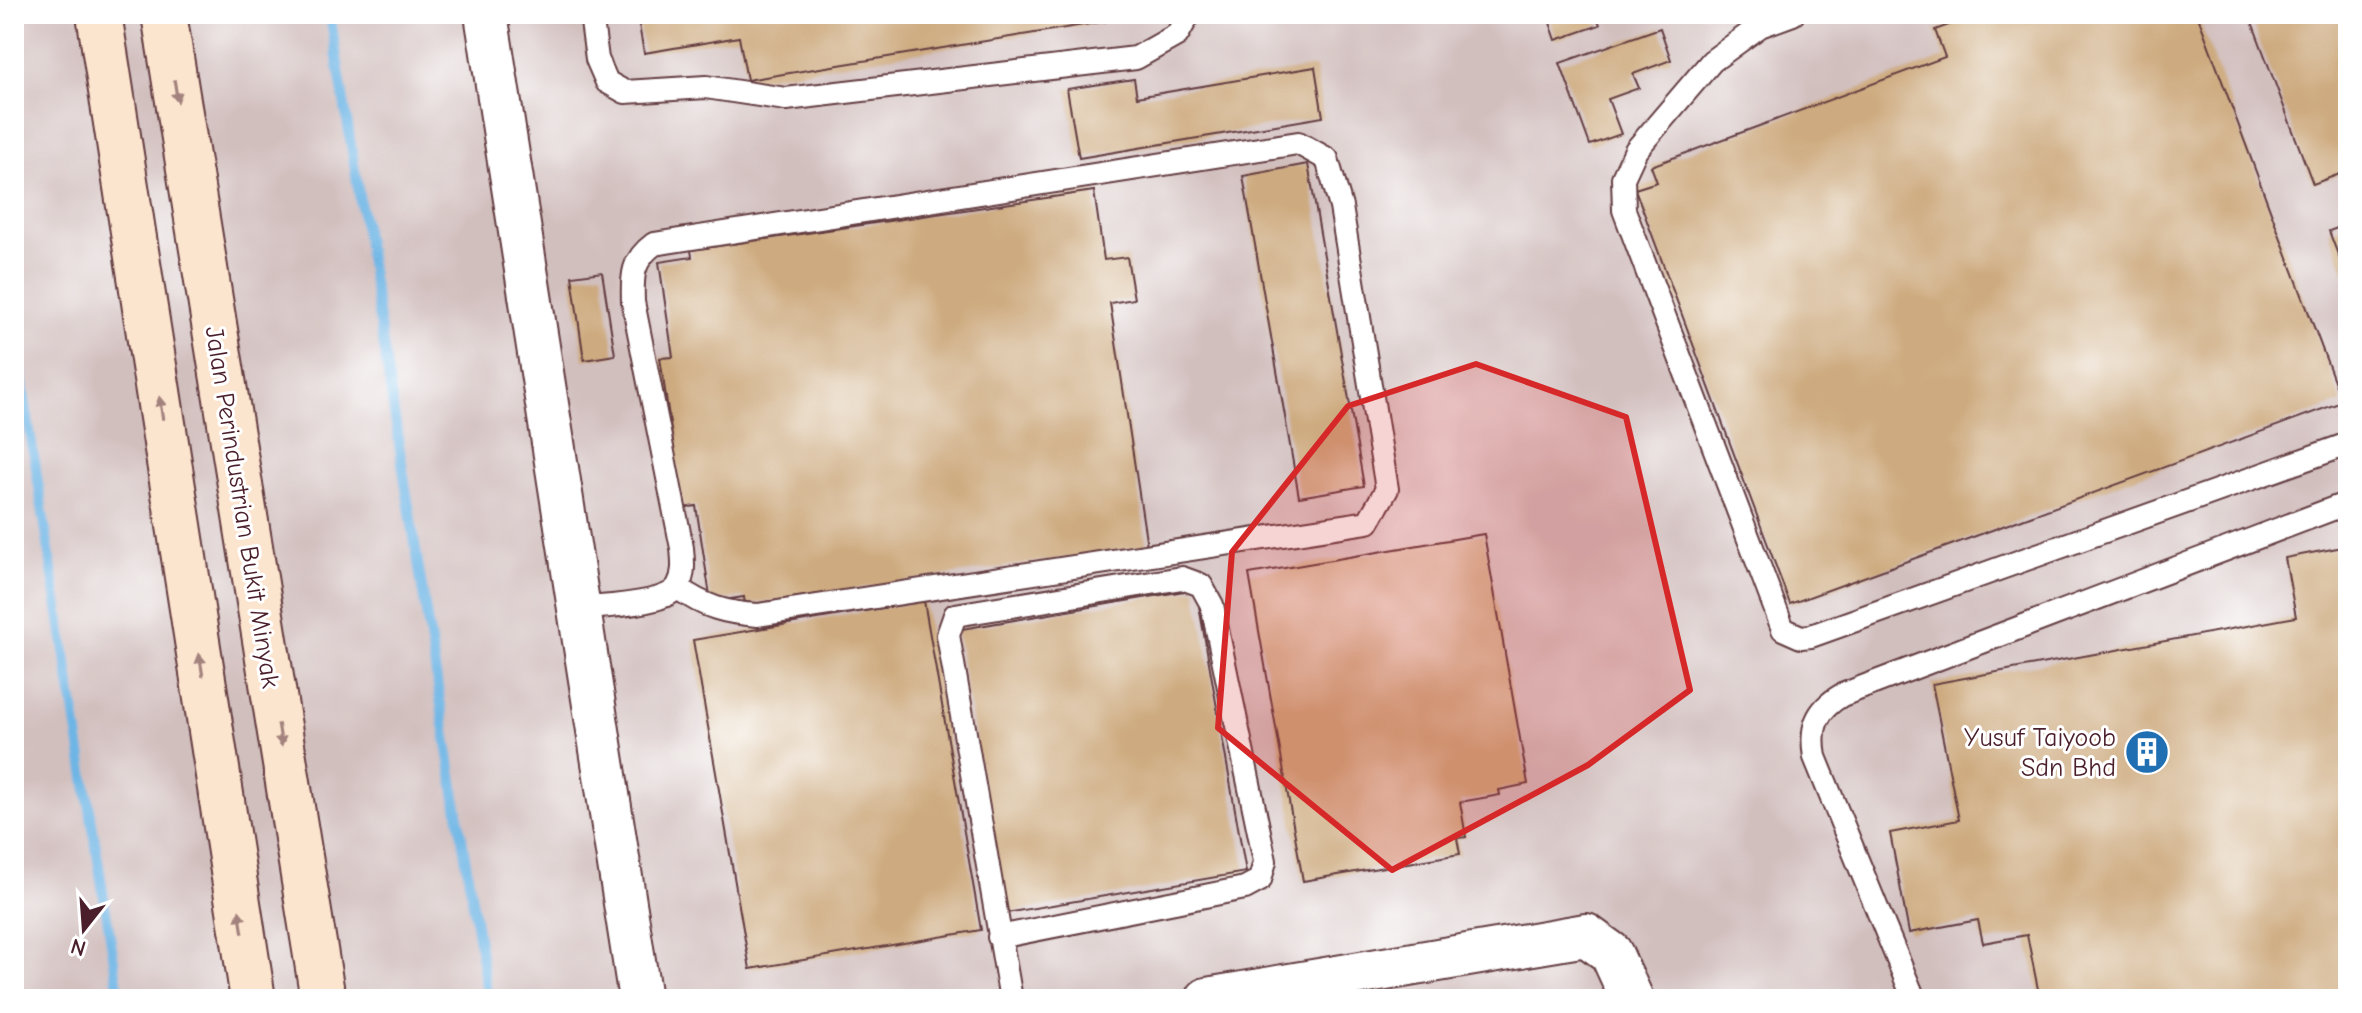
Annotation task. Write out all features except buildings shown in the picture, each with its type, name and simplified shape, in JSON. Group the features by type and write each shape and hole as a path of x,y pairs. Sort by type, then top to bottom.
{"main road":[{"path":"99,14 253,999"},
{"name":"Jalan Perindustrian Bukit Minyak","path":"164,14 323,999"}],"street":[{"path":"486,14 640,999"},
{"path":"1207,999 1341,987 1586,935 1611,953 1632,999"}],"lane":[{"path":"591,14 597,59 607,82 625,92 706,87 786,99 1136,58 1177,35 1189,14"},
{"path":"1793,14 1760,26 1712,61 1636,150 1623,178 1624,210 1783,629 1801,637 1811,636 2348,444"},
{"path":"579,609 662,598 678,588 683,571 682,548 633,302 632,275 639,254 654,244 1298,143 1327,159 1341,207 1387,489 1368,522 758,615 723,612 697,602 678,588"},
{"path":"1914,999 1815,757 1812,738 1815,720 1826,704 1842,695 2348,503"},
{"path":"999,937 1245,888 1260,880 1265,861 1212,605 1201,585 1182,578 955,615 950,622 948,635 999,937 1011,999"}],"highlighted area":[{"path":"1476,364 1626,417 1690,690 1588,765 1392,870 1218,728 1232,552 1348,406"}],"shaded area":[{"path":"14,14 2348,14 2348,999 14,999"}],"waterway":[{"path":"330,14 488,999"},
{"path":"14,330 120,999"}],"place":[{"name":"Yusuf Taiyoob Sdn Bhd","path":"2147,752"}]}
